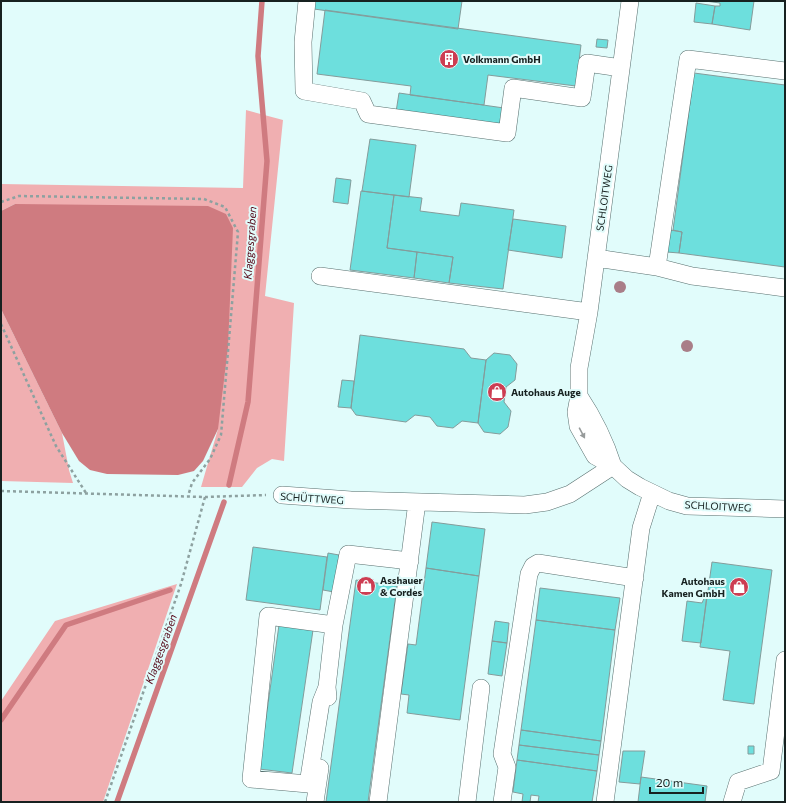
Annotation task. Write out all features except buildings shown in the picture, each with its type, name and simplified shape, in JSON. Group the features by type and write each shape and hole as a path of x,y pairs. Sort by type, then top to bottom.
{"street":[{"path":"307,1 303,42 304,91 362,101 368,114 507,133 513,88 582,98 587,63 621,68"},
{"name":"SCHLOITWEG","path":"630,1 589,312 579,368 579,396 576,412 578,426 595,456 613,466 628,479 669,501 687,506 785,509"},
{"path":"657,267 688,59 785,71"},
{"path":"596,258 657,267 692,276 785,288"},
{"path":"320,276 589,312"},
{"name":"SCHÜTTWEG","path":"282,495 351,500 525,505 547,502 570,494 613,466"},
{"path":"605,802 641,528 652,493"},
{"path":"378,802 417,502"},
{"path":"315,802 328,704 327,687 334,626 348,554 410,561"},
{"path":"502,802 507,767 502,754 529,574 533,566 538,563 635,578"},
{"path":"327,687 321,702 308,784 251,779 268,616 334,626"},
{"path":"732,802 738,782 771,771 785,660"},
{"path":"467,802 481,688"}],"path":[{"path":"1,202 20,196 204,199 225,207 238,232 221,435 210,459 192,483 188,496"},
{"path":"1,324 56,446 86,494"},
{"name":"SCHÜTTWEG","path":"1,491 205,497 282,495"},
{"path":"105,802 181,584 205,497"}],"shaded area":[{"path":"246,110 283,120 265,296 294,303 284,461 272,459 257,468 242,487 201,487 218,429 15,204 1,211 1,184 243,188"},
{"path":"15,204 208,206 226,214 233,228 228,347 218,429 203,461 194,471 178,475 107,474 90,470 79,461 62,433 1,309 1,211"},
{"path":"1,309 62,433 73,483 1,481"},
{"path":"177,584 103,802 1,802 1,701 55,621"}],"waterway":[{"name":"Klaggesgraben","path":"229,485 248,402 267,161 258,56 262,1"},
{"name":"Klaggesgraben","path":"117,802 224,502"},
{"path":"1,720 66,625 170,590"}],"place":[{"name":"Volkmann GmbH","path":"449,59"},
{"name":"Autohaus Auge","path":"497,392"},
{"name":"Asshauer & Cordes","path":"366,586"},
{"name":"Autohaus Kamen GmbH","path":"739,587"}]}
